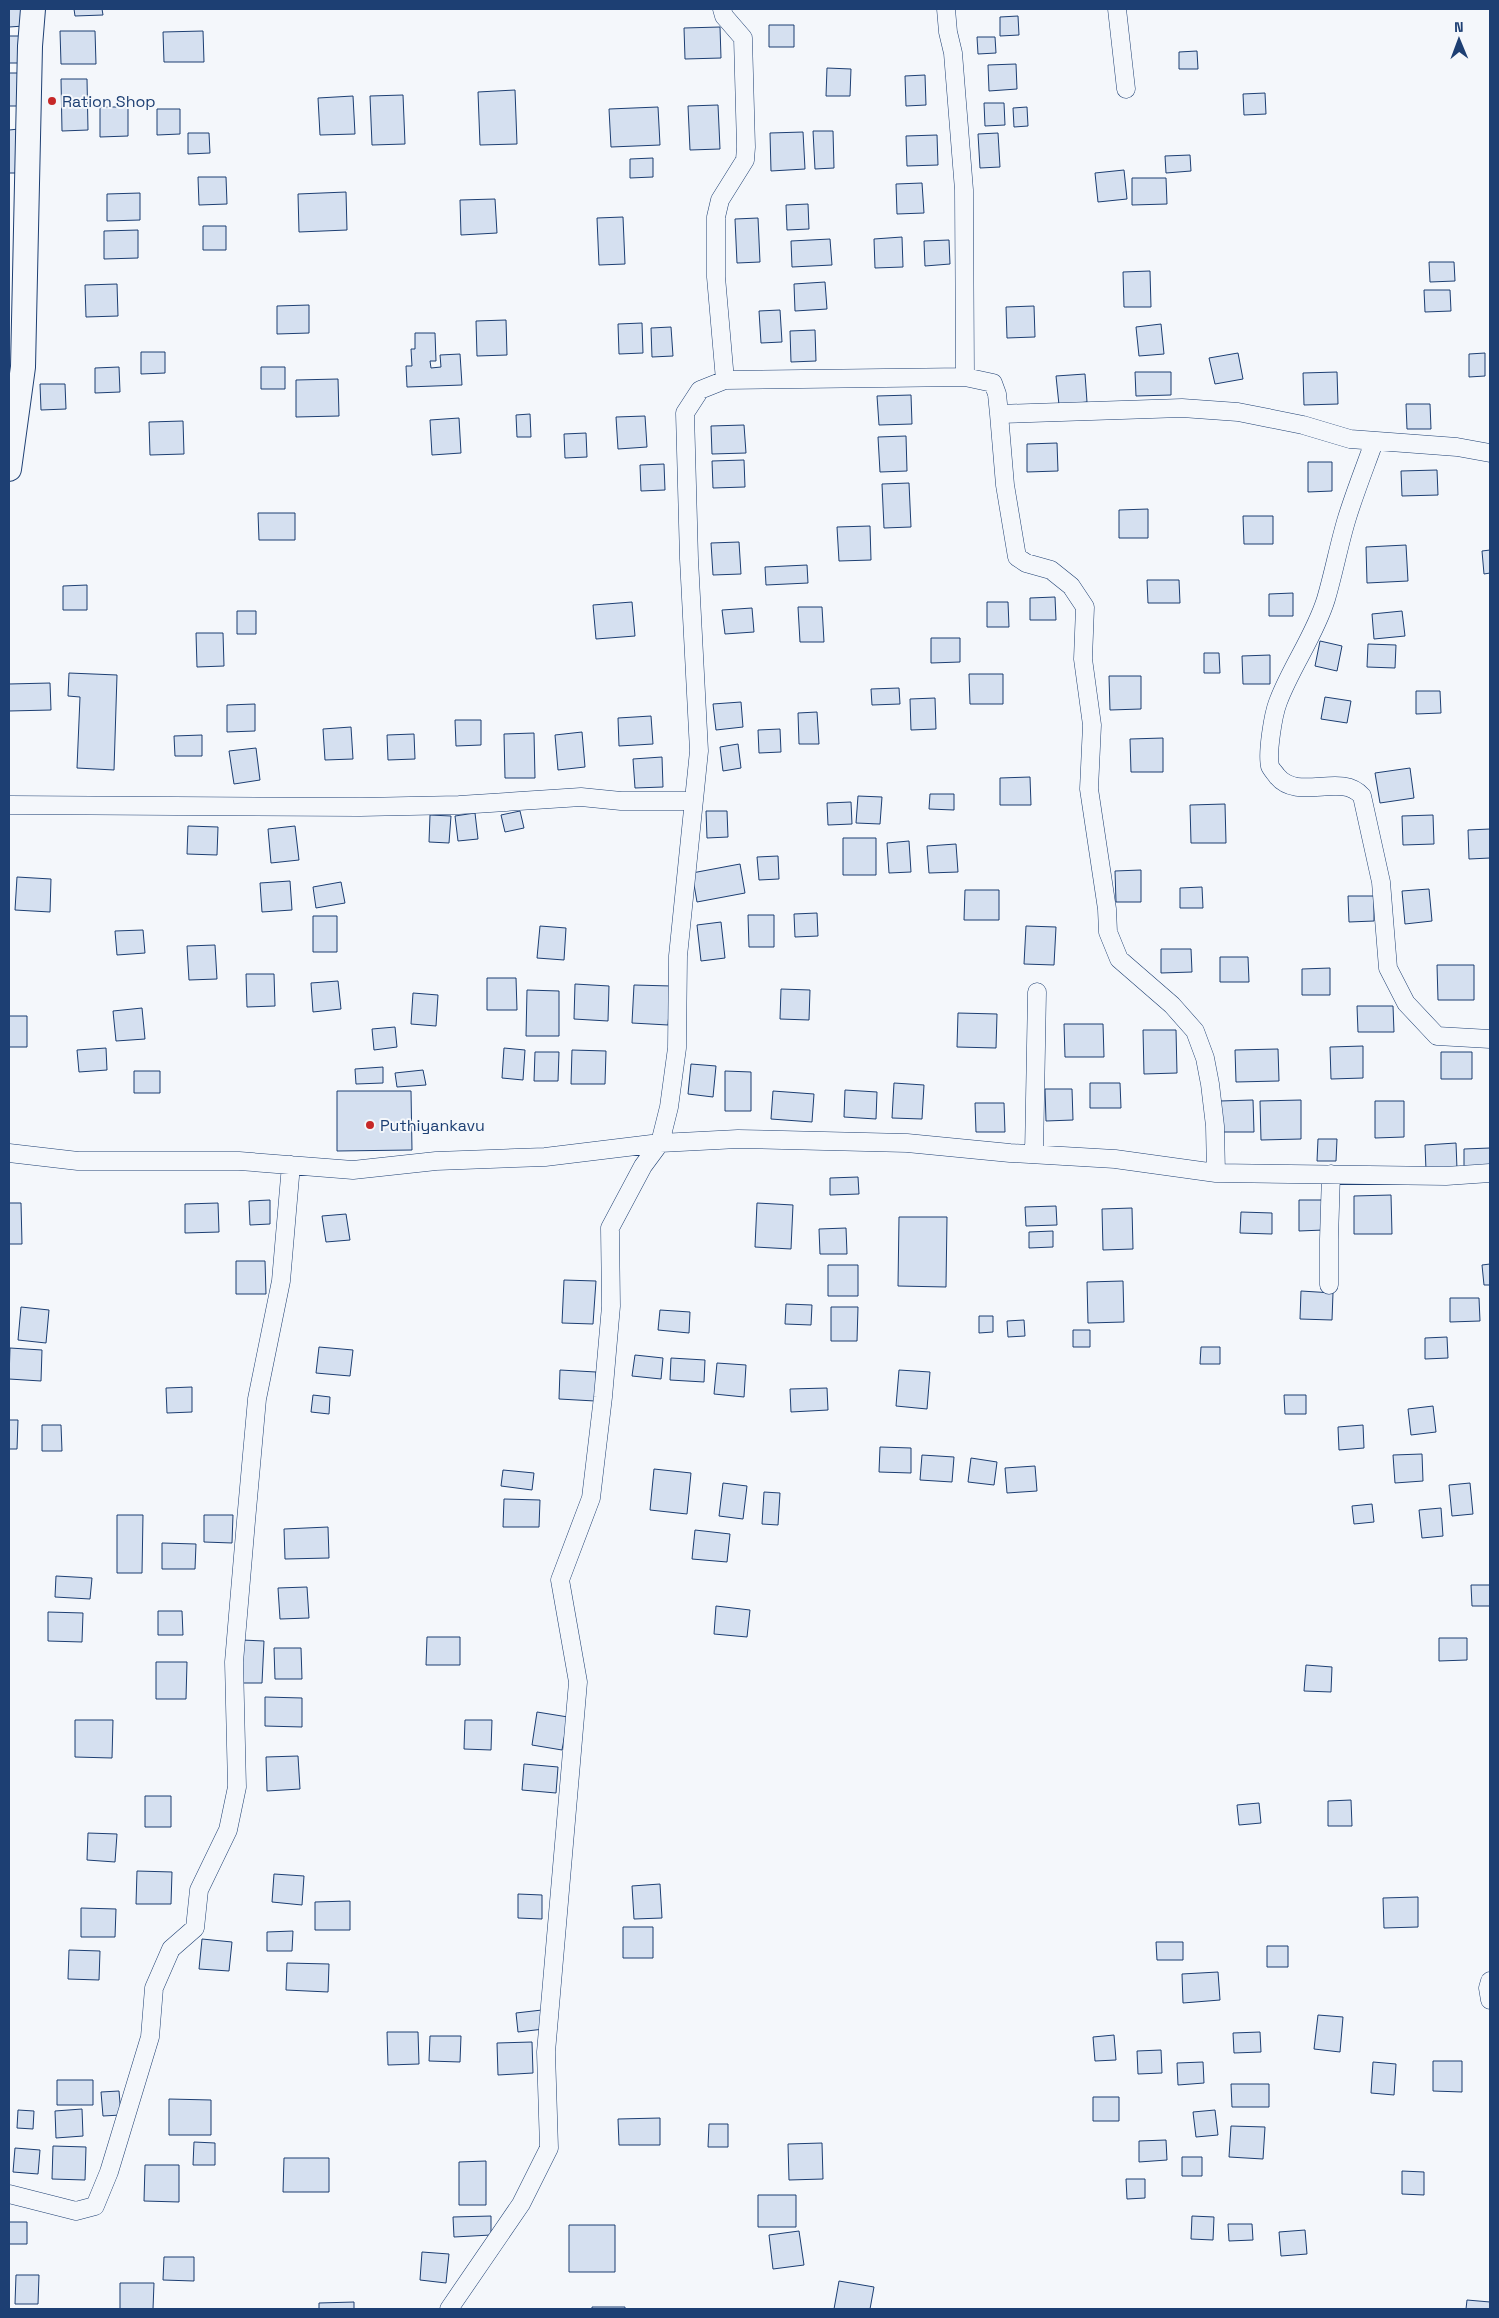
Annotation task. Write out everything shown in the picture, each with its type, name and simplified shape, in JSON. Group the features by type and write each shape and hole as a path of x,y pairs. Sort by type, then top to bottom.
{"main road":[{"path":"9,469 14,392 24,367 30,46 33,9"}],"street":[{"path":"722,9 724,16 743,38 746,128 745,160 720,200 716,217 716,277 725,380"},
{"path":"946,9 948,32 953,53 964,190 965,377"},
{"path":"1117,9 1126,89"},
{"path":"449,2309 521,2204 549,2148 546,2052 578,1682 560,1580 591,1498 611,1306 610,1228 643,1166 660,1143 669,1107 677,1048 678,956 699,751 689,559 685,413 700,390 725,380 965,377 993,383 999,414 1005,485 1017,557 1026,563 1051,570 1071,586 1085,607 1083,659 1092,725 1089,789 1107,909 1108,932 1119,958 1172,1005 1195,1031 1205,1058 1210,1084 1216,1173"},
{"path":"999,414 1182,408 1238,412 1303,425 1350,439 1458,447 1490,453"},
{"path":"1374,442 1348,515 1326,599 1306,648 1277,703 1270,744 1270,767 1278,778 1289,784 1304,787 1341,786 1355,789 1362,796 1381,882 1388,968 1406,1003 1437,1036 1490,1039"},
{"path":"9,805 370,807 459,805 581,797 621,801 694,801"},
{"path":"1034,1154 1037,992"},
{"path":"9,1153 78,1161 239,1161 354,1170 436,1161 545,1157 660,1143 738,1139 908,1143 1115,1159 1216,1173 1446,1176 1490,1173"},
{"path":"9,2194 76,2211 95,2206 109,2172 150,2037 154,1988 171,1949 195,1928 199,1890 228,1830 237,1787 234,1662 257,1399 281,1281 291,1165"},
{"path":"1329,1285 1328,1239 1331,1174"},
{"path":"1490,1981 1488,1988 1490,2000"}],"building":[{"path":"9,9 23,9 24,26 9,27"},
{"path":"74,9 102,9 103,15 75,16"},
{"path":"1018,16 1019,35 1000,36 1000,17"},
{"path":"769,25 794,25 794,47 769,47"},
{"path":"720,27 721,58 685,59 684,28"},
{"path":"60,31 95,31 96,64 61,64"},
{"path":"203,31 204,62 164,62 163,32"},
{"path":"9,36 22,36 22,63 9,63"},
{"path":"977,37 995,37 996,53 978,54"},
{"path":"1197,51 1198,69 1179,69 1179,52"},
{"path":"1016,64 1017,89 989,91 988,65"},
{"path":"827,68 851,69 850,96 826,96"},
{"path":"9,73 18,73 19,106 9,106"},
{"path":"925,75 926,105 906,106 905,76"},
{"path":"61,79 87,79 88,130 62,131"},
{"path":"515,90 517,144 480,145 478,92"},
{"path":"1265,93 1266,114 1244,115 1243,94"},
{"path":"403,95 405,144 372,145 370,96"},
{"path":"353,96 355,134 320,135 318,98"},
{"path":"984,103 1004,103 1005,125 985,126"},
{"path":"718,105 720,149 690,150 688,106"},
{"path":"100,107 128,107 128,136 100,137"},
{"path":"658,107 660,145 611,147 609,109"},
{"path":"1027,107 1028,126 1014,127 1013,108"},
{"path":"157,109 180,109 180,134 157,135"},
{"path":"19,129 19,173 9,173 9,130"},
{"path":"813,131 833,131 834,168 815,169"},
{"path":"803,132 805,169 771,171 770,133"},
{"path":"188,133 209,133 210,153 188,154"},
{"path":"998,133 1000,167 980,168 978,134"},
{"path":"937,135 938,165 907,166 906,136"},
{"path":"1190,155 1191,171 1166,173 1165,156"},
{"path":"653,158 653,177 630,178 630,159"},
{"path":"1124,170 1127,199 1098,202 1095,173"},
{"path":"198,177 226,177 227,204 199,205"},
{"path":"1132,178 1166,178 1167,204 1132,205"},
{"path":"922,183 924,213 897,214 896,184"},
{"path":"346,192 347,230 299,232 298,194"},
{"path":"140,193 140,220 107,221 107,194"},
{"path":"495,199 497,233 461,235 460,200"},
{"path":"808,204 809,229 787,230 786,205"},
{"path":"623,217 625,264 599,265 597,218"},
{"path":"758,218 760,262 737,263 735,219"},
{"path":"203,226 226,226 226,250 203,250"},
{"path":"138,230 138,258 104,259 104,231"},
{"path":"902,237 903,267 875,268 874,239"},
{"path":"830,239 832,265 792,267 791,241"},
{"path":"949,240 950,264 925,266 924,241"},
{"path":"1429,262 1454,262 1455,281 1430,282"},
{"path":"1150,271 1151,307 1124,307 1123,272"},
{"path":"825,282 827,309 795,311 794,284"},
{"path":"117,284 118,316 86,317 85,285"},
{"path":"1424,290 1450,290 1451,311 1425,312"},
{"path":"309,305 309,333 277,334 277,306"},
{"path":"1034,306 1035,337 1007,338 1006,307"},
{"path":"780,310 782,342 761,343 759,311"},
{"path":"506,320 507,355 477,356 476,321"},
{"path":"642,323 643,353 619,354 618,324"},
{"path":"1161,324 1164,354 1139,356 1136,327"},
{"path":"671,327 673,356 652,357 651,328"},
{"path":"815,330 816,361 791,362 790,331"},
{"path":"415,333 435,333 436,361 430,361 431,368 441,367 440,355 460,354 462,385 407,387 406,366 412,366 411,349 415,349"},
{"path":"141,352 165,352 165,373 141,374"},
{"path":"1238,353 1243,379 1215,384 1209,358"},
{"path":"1485,353 1485,376 1469,377 1469,354"},
{"path":"119,367 120,392 95,393 95,368"},
{"path":"261,367 285,367 285,389 261,389"},
{"path":"1135,372 1171,372 1171,395 1136,396"},
{"path":"1337,372 1338,404 1304,405 1303,373"},
{"path":"1085,374 1087,402 1059,405 1056,376"},
{"path":"338,379 339,416 296,417 296,380"},
{"path":"40,384 65,384 66,409 41,410"},
{"path":"911,395 912,424 879,425 877,396"},
{"path":"1406,404 1430,404 1431,429 1407,429"},
{"path":"530,414 531,437 517,437 516,415"},
{"path":"645,416 647,447 618,449 616,417"},
{"path":"459,418 461,453 432,455 430,420"},
{"path":"183,421 184,454 150,455 149,422"},
{"path":"744,425 746,453 712,454 711,426"},
{"path":"586,433 587,457 565,458 564,434"},
{"path":"906,436 907,471 880,472 878,437"},
{"path":"1057,443 1058,471 1027,472 1027,444"},
{"path":"744,460 745,487 713,488 712,461"},
{"path":"1308,462 1332,462 1332,491 1308,492"},
{"path":"664,464 665,490 641,491 640,465"},
{"path":"1437,470 1438,495 1402,496 1401,471"},
{"path":"909,483 911,527 884,528 882,484"},
{"path":"1148,509 1148,538 1119,538 1119,510"},
{"path":"258,513 295,513 295,540 259,540"},
{"path":"1243,516 1273,516 1273,544 1244,544"},
{"path":"870,526 871,560 839,561 837,527"},
{"path":"739,542 741,574 713,575 711,543"},
{"path":"1406,545 1408,581 1367,583 1366,547"},
{"path":"1490,550 1490,573 1484,574 1482,551"},
{"path":"807,565 808,583 766,585 765,567"},
{"path":"1147,580 1179,580 1180,603 1148,603"},
{"path":"87,585 87,610 63,610 63,586"},
{"path":"1293,593 1293,616 1269,616 1269,594"},
{"path":"1055,597 1056,620 1030,620 1030,598"},
{"path":"632,602 635,636 596,639 593,605"},
{"path":"987,602 1008,602 1009,627 987,627"},
{"path":"798,607 822,607 824,642 800,642"},
{"path":"752,608 754,632 725,634 722,610"},
{"path":"237,611 256,611 256,634 237,634"},
{"path":"1402,611 1405,636 1374,639 1372,614"},
{"path":"196,633 223,633 224,666 197,667"},
{"path":"931,638 960,638 960,662 931,663"},
{"path":"1320,641 1342,646 1337,671 1315,666"},
{"path":"1368,644 1396,645 1395,668 1367,667"},
{"path":"1204,653 1219,653 1220,673 1204,673"},
{"path":"1270,655 1270,684 1243,684 1242,656"},
{"path":"69,673 117,675 114,770 77,768 80,697 68,696"},
{"path":"969,674 1003,674 1003,704 970,704"},
{"path":"1109,676 1141,676 1141,709 1110,710"},
{"path":"50,683 51,710 9,711 9,684"},
{"path":"899,688 900,704 872,705 871,689"},
{"path":"1416,691 1440,691 1441,713 1416,714"},
{"path":"1325,697 1351,701 1347,723 1321,719"},
{"path":"935,698 936,729 911,730 910,699"},
{"path":"741,702 743,727 716,730 713,704"},
{"path":"255,704 255,731 227,732 227,705"},
{"path":"817,712 819,744 799,744 798,713"},
{"path":"651,716 653,744 619,746 618,718"},
{"path":"455,720 481,720 481,745 456,746"},
{"path":"351,727 353,759 325,760 323,729"},
{"path":"780,729 781,752 759,753 758,730"},
{"path":"582,732 585,767 558,770 555,735"},
{"path":"534,733 535,778 505,778 504,734"},
{"path":"414,734 415,759 388,760 387,735"},
{"path":"202,735 202,756 175,756 174,736"},
{"path":"1163,738 1163,772 1131,772 1130,739"},
{"path":"738,744 741,768 723,771 720,747"},
{"path":"256,748 260,780 234,784 229,751"},
{"path":"662,757 663,787 635,788 633,759"},
{"path":"1410,768 1414,798 1380,803 1375,773"},
{"path":"1030,777 1031,805 1000,805 1000,778"},
{"path":"930,794 954,794 954,810 929,809"},
{"path":"858,796 882,797 880,824 856,823"},
{"path":"851,802 852,824 828,825 827,803"},
{"path":"1225,804 1226,843 1191,843 1190,805"},
{"path":"520,811 524,828 505,832 501,815"},
{"path":"706,811 727,811 728,837 707,838"},
{"path":"475,813 478,839 458,841 455,816"},
{"path":"430,815 451,816 449,843 429,842"},
{"path":"1433,815 1434,844 1403,845 1402,816"},
{"path":"188,826 218,827 217,855 187,854"},
{"path":"295,826 299,860 271,863 268,829"},
{"path":"1490,829 1490,858 1469,859 1468,830"},
{"path":"843,838 876,838 876,875 843,875"},
{"path":"909,841 911,872 889,873 887,843"},
{"path":"956,844 958,872 929,873 927,846"},
{"path":"778,856 779,879 759,880 757,857"},
{"path":"740,864 745,893 697,902 692,873"},
{"path":"1141,870 1141,902 1116,902 1115,871"},
{"path":"17,877 51,879 50,912 15,910"},
{"path":"290,881 292,910 262,912 260,883"},
{"path":"341,882 345,903 316,908 313,887"},
{"path":"1202,887 1203,908 1180,908 1180,888"},
{"path":"1429,889 1432,921 1405,924 1402,891"},
{"path":"965,890 999,890 999,920 964,920"},
{"path":"1348,896 1374,896 1374,921 1349,922"},
{"path":"817,913 818,936 795,937 794,914"},
{"path":"748,915 774,915 774,947 749,947"},
{"path":"313,916 337,916 337,952 313,952"},
{"path":"721,922 725,958 701,961 697,925"},
{"path":"540,926 566,928 564,960 537,958"},
{"path":"1026,926 1056,927 1054,965 1024,964"},
{"path":"143,930 145,953 117,955 115,931"},
{"path":"215,945 217,979 189,980 187,946"},
{"path":"1161,949 1191,949 1192,972 1161,973"},
{"path":"1220,957 1248,957 1249,982 1220,982"},
{"path":"1437,965 1474,965 1474,1000 1438,1000"},
{"path":"1330,968 1330,995 1302,995 1302,969"},
{"path":"246,974 274,974 275,1006 247,1007"},
{"path":"487,978 516,978 517,1010 487,1010"},
{"path":"338,981 341,1009 313,1012 311,983"},
{"path":"575,984 609,986 608,1021 574,1019"},
{"path":"634,985 671,986 668,1025 632,1023"},
{"path":"781,989 810,990 809,1020 780,1019"},
{"path":"527,990 559,991 559,1036 526,1036"},
{"path":"413,993 438,995 436,1026 411,1024"},
{"path":"1357,1006 1393,1006 1394,1032 1358,1032"},
{"path":"142,1008 145,1039 116,1041 113,1011"},
{"path":"958,1013 997,1014 996,1048 957,1047"},
{"path":"9,1016 27,1016 27,1047 9,1047"},
{"path":"1064,1024 1103,1024 1104,1057 1065,1057"},
{"path":"395,1027 397,1047 374,1050 372,1029"},
{"path":"1143,1030 1176,1030 1177,1073 1144,1074"},
{"path":"1363,1046 1363,1078 1331,1079 1330,1047"},
{"path":"106,1048 107,1070 79,1072 77,1050"},
{"path":"504,1048 525,1050 523,1080 502,1078"},
{"path":"1278,1049 1279,1081 1236,1082 1235,1050"},
{"path":"572,1050 606,1051 605,1084 571,1084"},
{"path":"535,1052 559,1052 558,1081 534,1081"},
{"path":"1441,1052 1472,1052 1472,1079 1441,1079"},
{"path":"691,1064 716,1066 713,1097 688,1094"},
{"path":"383,1067 383,1083 356,1084 355,1069"},
{"path":"423,1070 426,1085 397,1087 395,1073"},
{"path":"134,1071 160,1071 160,1093 134,1093"},
{"path":"725,1071 751,1072 751,1111 725,1111"},
{"path":"894,1083 924,1085 922,1119 892,1118"},
{"path":"1090,1083 1120,1083 1121,1108 1090,1108"},
{"path":"1045,1089 1072,1089 1073,1120 1046,1121"},
{"path":"845,1090 877,1092 876,1119 844,1117"},
{"path":"337,1091 411,1091 412,1150 337,1151"},
{"path":"773,1091 814,1094 812,1122 771,1119"},
{"path":"1253,1100 1254,1132 1220,1132 1220,1101"},
{"path":"1301,1100 1301,1139 1261,1140 1260,1101"},
{"path":"1375,1101 1404,1101 1404,1137 1375,1138"},
{"path":"975,1103 1004,1103 1005,1132 976,1132"},
{"path":"1318,1139 1337,1139 1336,1161 1317,1161"},
{"path":"1456,1143 1457,1169 1426,1170 1425,1145"},
{"path":"1490,1148 1490,1166 1464,1166 1464,1149"},
{"path":"858,1177 859,1194 830,1195 830,1178"},
{"path":"1391,1195 1392,1234 1354,1234 1354,1196"},
{"path":"270,1200 270,1224 250,1225 249,1201"},
{"path":"1299,1200 1324,1200 1324,1230 1299,1231"},
{"path":"9,1203 21,1203 22,1244 9,1244"},
{"path":"218,1203 219,1232 185,1233 185,1204"},
{"path":"757,1203 793,1205 791,1249 755,1247"},
{"path":"1056,1206 1057,1225 1026,1226 1025,1207"},
{"path":"1132,1208 1133,1249 1103,1250 1102,1209"},
{"path":"1241,1212 1272,1213 1272,1234 1240,1233"},
{"path":"346,1214 350,1240 326,1242 322,1216"},
{"path":"899,1217 947,1217 946,1287 898,1286"},
{"path":"846,1228 847,1254 820,1254 819,1229"},
{"path":"1053,1231 1053,1247 1029,1248 1029,1232"},
{"path":"236,1261 265,1261 266,1294 236,1294"},
{"path":"1490,1264 1490,1285 1484,1285 1482,1265"},
{"path":"828,1265 858,1265 858,1296 828,1296"},
{"path":"564,1280 596,1281 593,1324 562,1323"},
{"path":"1123,1281 1124,1322 1088,1323 1087,1282"},
{"path":"1301,1291 1333,1293 1332,1320 1300,1319"},
{"path":"1450,1298 1479,1298 1480,1321 1450,1322"},
{"path":"786,1304 812,1305 811,1325 785,1324"},
{"path":"21,1307 49,1310 46,1343 18,1340"},
{"path":"831,1307 858,1307 857,1341 831,1341"},
{"path":"660,1310 690,1312 689,1333 658,1330"},
{"path":"979,1316 993,1316 993,1332 979,1333"},
{"path":"1024,1320 1025,1336 1008,1337 1007,1321"},
{"path":"1073,1330 1090,1330 1090,1347 1073,1347"},
{"path":"1447,1337 1448,1358 1425,1359 1425,1338"},
{"path":"319,1347 353,1350 350,1376 316,1373"},
{"path":"1201,1347 1220,1347 1220,1364 1200,1364"},
{"path":"10,1348 42,1350 41,1381 9,1379"},
{"path":"635,1355 663,1358 661,1379 632,1376"},
{"path":"671,1358 705,1360 704,1382 670,1380"},
{"path":"717,1363 746,1365 744,1397 714,1394"},
{"path":"560,1370 596,1372 595,1401 559,1399"},
{"path":"899,1370 930,1372 927,1409 896,1406"},
{"path":"192,1387 192,1412 167,1413 166,1388"},
{"path":"827,1388 828,1410 791,1412 790,1389"},
{"path":"313,1395 330,1397 329,1414 311,1412"},
{"path":"1284,1395 1306,1395 1306,1414 1285,1414"},
{"path":"1433,1406 1436,1432 1411,1435 1408,1409"},
{"path":"9,1420 18,1420 17,1449 9,1449"},
{"path":"42,1425 61,1425 62,1451 42,1451"},
{"path":"1363,1425 1364,1448 1339,1450 1338,1427"},
{"path":"880,1447 911,1448 911,1473 879,1472"},
{"path":"1422,1454 1423,1481 1395,1483 1393,1455"},
{"path":"922,1455 954,1457 952,1482 920,1480"},
{"path":"971,1458 997,1462 994,1485 968,1482"},
{"path":"1035,1466 1037,1491 1007,1493 1005,1468"},
{"path":"654,1469 691,1473 687,1514 650,1510"},
{"path":"503,1470 534,1473 532,1490 501,1486"},
{"path":"723,1483 747,1486 743,1519 719,1516"},
{"path":"1470,1483 1473,1514 1452,1516 1449,1485"},
{"path":"764,1492 780,1493 778,1525 762,1524"},
{"path":"504,1499 540,1500 539,1527 503,1527"},
{"path":"1372,1504 1374,1522 1354,1524 1352,1506"},
{"path":"1441,1508 1443,1536 1422,1538 1419,1510"},
{"path":"117,1515 143,1515 142,1573 117,1573"},
{"path":"204,1515 233,1515 232,1543 204,1542"},
{"path":"328,1527 329,1558 285,1559 284,1529"},
{"path":"695,1530 730,1534 727,1562 692,1559"},
{"path":"162,1543 196,1544 195,1569 162,1569"},
{"path":"56,1576 92,1578 90,1599 55,1597"},
{"path":"1471,1585 1490,1585 1490,1606 1472,1606"},
{"path":"307,1587 309,1618 280,1619 278,1588"},
{"path":"716,1606 750,1610 747,1637 714,1634"},
{"path":"158,1611 182,1611 183,1635 158,1635"},
{"path":"48,1612 83,1613 82,1642 48,1641"},
{"path":"427,1637 460,1637 460,1665 426,1665"},
{"path":"1439,1638 1467,1638 1467,1660 1439,1661"},
{"path":"242,1640 264,1641 262,1683 241,1683"},
{"path":"274,1648 301,1648 302,1679 275,1679"},
{"path":"156,1662 187,1662 186,1699 156,1699"},
{"path":"1306,1665 1332,1667 1331,1692 1304,1691"},
{"path":"265,1697 302,1698 302,1727 265,1726"},
{"path":"537,1712 568,1717 562,1750 532,1745"},
{"path":"75,1720 113,1720 112,1758 75,1757"},
{"path":"465,1720 492,1720 491,1750 464,1749"},
{"path":"298,1756 300,1789 267,1791 266,1757"},
{"path":"524,1764 558,1767 556,1793 522,1790"},
{"path":"145,1796 171,1796 171,1827 145,1827"},
{"path":"1351,1800 1352,1826 1328,1826 1328,1801"},
{"path":"1259,1803 1261,1823 1239,1825 1237,1805"},
{"path":"88,1833 117,1834 115,1862 87,1860"},
{"path":"137,1871 172,1872 171,1904 136,1904"},
{"path":"274,1874 304,1876 302,1905 272,1902"},
{"path":"660,1884 662,1918 634,1919 632,1886"},
{"path":"518,1894 542,1895 542,1919 518,1918"},
{"path":"1418,1897 1418,1927 1384,1928 1383,1898"},
{"path":"350,1901 350,1930 315,1930 315,1902"},
{"path":"81,1908 116,1909 115,1937 81,1937"},
{"path":"623,1927 653,1927 653,1958 623,1958"},
{"path":"293,1931 292,1951 267,1951 267,1932"},
{"path":"202,1939 232,1942 229,1971 199,1969"},
{"path":"1156,1942 1183,1942 1183,1960 1157,1960"},
{"path":"1267,1946 1288,1946 1288,1967 1267,1967"},
{"path":"69,1950 100,1951 99,1980 68,1979"},
{"path":"287,1963 329,1964 328,1992 286,1990"},
{"path":"1218,1972 1220,2000 1183,2003 1182,1974"},
{"path":"542,2010 544,2029 518,2032 516,2013"},
{"path":"1318,2015 1343,2017 1340,2052 1314,2049"},
{"path":"387,2032 418,2032 419,2064 388,2065"},
{"path":"1260,2032 1261,2052 1234,2053 1233,2033"},
{"path":"1114,2035 1116,2060 1095,2061 1093,2037"},
{"path":"430,2036 461,2036 460,2062 429,2061"},
{"path":"532,2042 533,2073 498,2075 497,2043"},
{"path":"1161,2050 1162,2073 1138,2074 1137,2051"},
{"path":"1433,2061 1462,2061 1462,2092 1433,2091"},
{"path":"1203,2062 1204,2083 1178,2085 1177,2063"},
{"path":"1373,2062 1396,2064 1394,2095 1371,2093"},
{"path":"57,2080 93,2080 93,2105 57,2105"},
{"path":"1231,2084 1269,2084 1269,2107 1232,2107"},
{"path":"119,2091 121,2115 103,2116 101,2092"},
{"path":"1093,2097 1119,2097 1119,2121 1093,2121"},
{"path":"169,2099 211,2100 211,2135 169,2135"},
{"path":"82,2109 83,2136 56,2138 55,2111"},
{"path":"18,2110 34,2111 33,2129 17,2128"},
{"path":"1215,2110 1218,2135 1196,2137 1193,2112"},
{"path":"660,2118 660,2145 619,2145 618,2119"},
{"path":"709,2124 728,2124 728,2147 708,2147"},
{"path":"1231,2126 1265,2127 1263,2159 1229,2157"},
{"path":"1166,2140 1167,2160 1139,2162 1139,2141"},
{"path":"194,2142 215,2143 215,2165 193,2165"},
{"path":"822,2143 823,2179 789,2180 788,2144"},
{"path":"53,2146 86,2147 85,2180 52,2179"},
{"path":"15,2148 40,2150 38,2174 13,2172"},
{"path":"1182,2157 1202,2157 1202,2176 1182,2176"},
{"path":"284,2158 329,2158 329,2192 283,2192"},
{"path":"486,2161 486,2205 459,2205 459,2162"},
{"path":"145,2165 179,2165 179,2202 144,2201"},
{"path":"1402,2171 1424,2172 1424,2195 1402,2194"},
{"path":"1126,2179 1145,2179 1145,2198 1127,2199"},
{"path":"758,2195 796,2195 796,2227 758,2227"},
{"path":"491,2216 491,2235 454,2237 453,2217"},
{"path":"1192,2216 1214,2217 1213,2240 1191,2239"},
{"path":"9,2222 27,2222 27,2244 9,2244"},
{"path":"1228,2224 1252,2224 1253,2240 1229,2241"},
{"path":"569,2225 615,2225 615,2272 569,2272"},
{"path":"1305,2230 1307,2254 1281,2256 1279,2232"},
{"path":"799,2231 804,2265 773,2269 769,2235"},
{"path":"422,2252 449,2254 446,2283 420,2280"},
{"path":"164,2257 194,2257 194,2281 163,2280"},
{"path":"16,2275 39,2275 38,2304 15,2304"},
{"path":"839,2281 874,2287 870,2309 834,2309"},
{"path":"120,2283 154,2283 153,2309 120,2309"},
{"path":"1467,2300 1490,2302 1490,2309 1466,2309"},
{"path":"354,2302 354,2309 319,2309 319,2303"},
{"path":"592,2307 625,2307 625,2309 592,2309"}],"place":[{"name":"Ration Shop","path":"52,101"},
{"name":"Puthiyankavu","path":"370,1125"}]}
